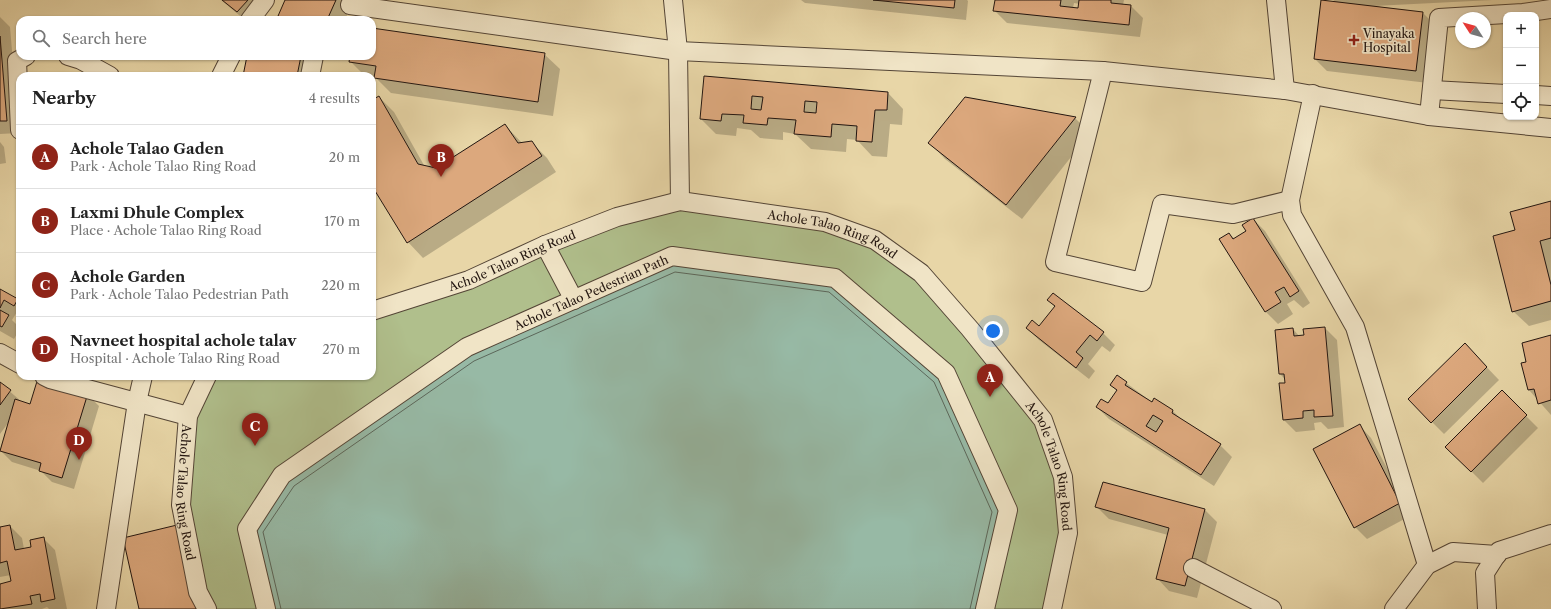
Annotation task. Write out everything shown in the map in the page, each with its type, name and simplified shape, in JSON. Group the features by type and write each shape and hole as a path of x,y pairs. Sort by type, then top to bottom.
{"street":[{"path":"253,16 264,0"},
{"path":"672,0 678,51 680,201"},
{"path":"1276,0 1285,90"},
{"path":"350,5 678,51 1103,71 1285,90 1429,116 1551,128"},
{"path":"1429,116 1439,18 1523,6 1551,9"},
{"path":"17,60 18,72"},
{"path":"81,60 103,72"},
{"path":"223,72 229,60"},
{"path":"311,72 313,60"},
{"path":"1103,71 1055,262 1142,282 1162,204 1233,214 1290,200"},
{"path":"1432,90 1503,94"},
{"path":"1313,94 1290,200 1292,215 1355,327 1427,565"},
{"path":"1539,95 1551,96"},
{"name":"Achole Talao Ring Road","path":"376,310 469,280 545,245 617,217 680,201 825,222 875,240 921,273 970,329 1042,420 1063,477 1068,533 1052,609"},
{"path":"545,245 574,300"},
{"name":"Achole Talao Pedestrian Path","path":"266,609 247,529 282,475 467,347 672,256 835,278 946,373 1008,510 985,609"},
{"path":"0,353 16,362"},
{"path":"54,380 188,416"},
{"path":"106,609 137,402 142,380"},
{"name":"Achole Talao Ring Road","path":"205,380 188,416 181,505 198,592 207,609"},
{"path":"1487,609 1485,573 1499,551 1551,534"},
{"path":"1394,609 1427,565 1453,552 1497,555"},
{"path":"1193,568 1272,609"}],"shaded area":[{"path":"680,201 825,222 921,273 1043,420 1068,533 1052,609 207,609 182,485 188,416 205,380 376,380 376,310"}],"water":[{"path":"672,256 835,278 946,373 1008,510 985,609 266,609 247,529 282,475 467,347"}],"building":[{"path":"222,0 248,0 237,12"},
{"path":"285,0 336,0 329,16 278,16"},
{"path":"873,0 955,0 954,8"},
{"path":"995,0 1061,0 1060,6 1078,8 1079,0 1111,0 1111,3 1131,5 1129,25 993,11"},
{"path":"1321,0 1423,12 1416,71 1314,59"},
{"path":"376,29 545,53 538,102 376,78 376,66 349,62 349,60 376,60"},
{"path":"0,36 7,121 0,121"},
{"path":"246,60 300,60 298,72 244,72"},
{"path":"704,76 888,92 887,110 875,110 872,142 856,141 857,126 832,124 831,137 794,134 796,120 768,118 767,125 743,123 744,115 722,114 721,121 700,119","holes":["752,96 763,97 761,110 751,109","805,101 817,102 816,113 804,112"]},
{"path":"379,96 418,164 436,168 505,124 518,143 532,141 542,156 407,243 376,193 376,98"},
{"path":"965,97 1076,117 1006,205 928,143"},
{"path":"1551,201 1551,238 1540,241 1551,285 1551,301 1512,312 1493,236 1515,230 1510,212"},
{"path":"1253,218 1299,291 1290,297 1284,287 1275,292 1281,302 1265,312 1219,239 1229,233 1233,239 1246,231 1242,225"},
{"path":"0,289 16,298 16,302 14,306 4,300 0,308"},
{"path":"1053,293 1104,332 1097,341 1090,335 1076,352 1083,358 1076,368 1026,328 1032,320 1039,326 1055,306 1047,300"},
{"path":"0,310 9,315 2,327 0,326"},
{"path":"1325,327 1333,416 1314,417 1314,410 1303,411 1303,418 1283,420 1279,383 1285,383 1284,374 1279,374 1275,330 1293,328 1294,336 1304,335 1303,329"},
{"path":"1551,335 1551,400 1538,404 1534,389 1528,390 1521,363 1526,362 1522,343"},
{"path":"1465,343 1487,367 1431,423 1408,399"},
{"path":"1117,375 1127,382 1125,385 1152,402 1154,398 1173,410 1172,413 1221,444 1201,475 1096,407 1101,399 1108,403 1117,390 1110,385","holes":["1153,415 1163,421 1156,432 1146,426"]},
{"path":"37,380 45,380 88,393 62,478 39,471 41,463 0,451 15,399 30,404"},
{"path":"0,382 11,390 0,405"},
{"path":"1502,390 1527,415 1471,472 1445,447"},
{"path":"1360,424 1400,503 1354,528 1313,449"},
{"path":"1103,482 1205,509 1185,586 1156,579 1169,528 1095,507"},
{"path":"10,525 15,550 31,547 30,540 44,537 55,599 41,602 40,594 30,596 32,604 0,609 0,584 11,581 7,561 0,563 0,527"},
{"path":"177,525 196,609 139,609 123,538"}],"place":[{"name":"Vinayaka Hospital","path":"1354,40"},
{"name":"Laxmi Dhule Complex","path":"441,177"},
{"name":"Achole Talao Gaden","path":"990,397"},
{"name":"Achole Garden","path":"255,446"},
{"name":"Navneet hospital achole talav","path":"79,460"}]}
